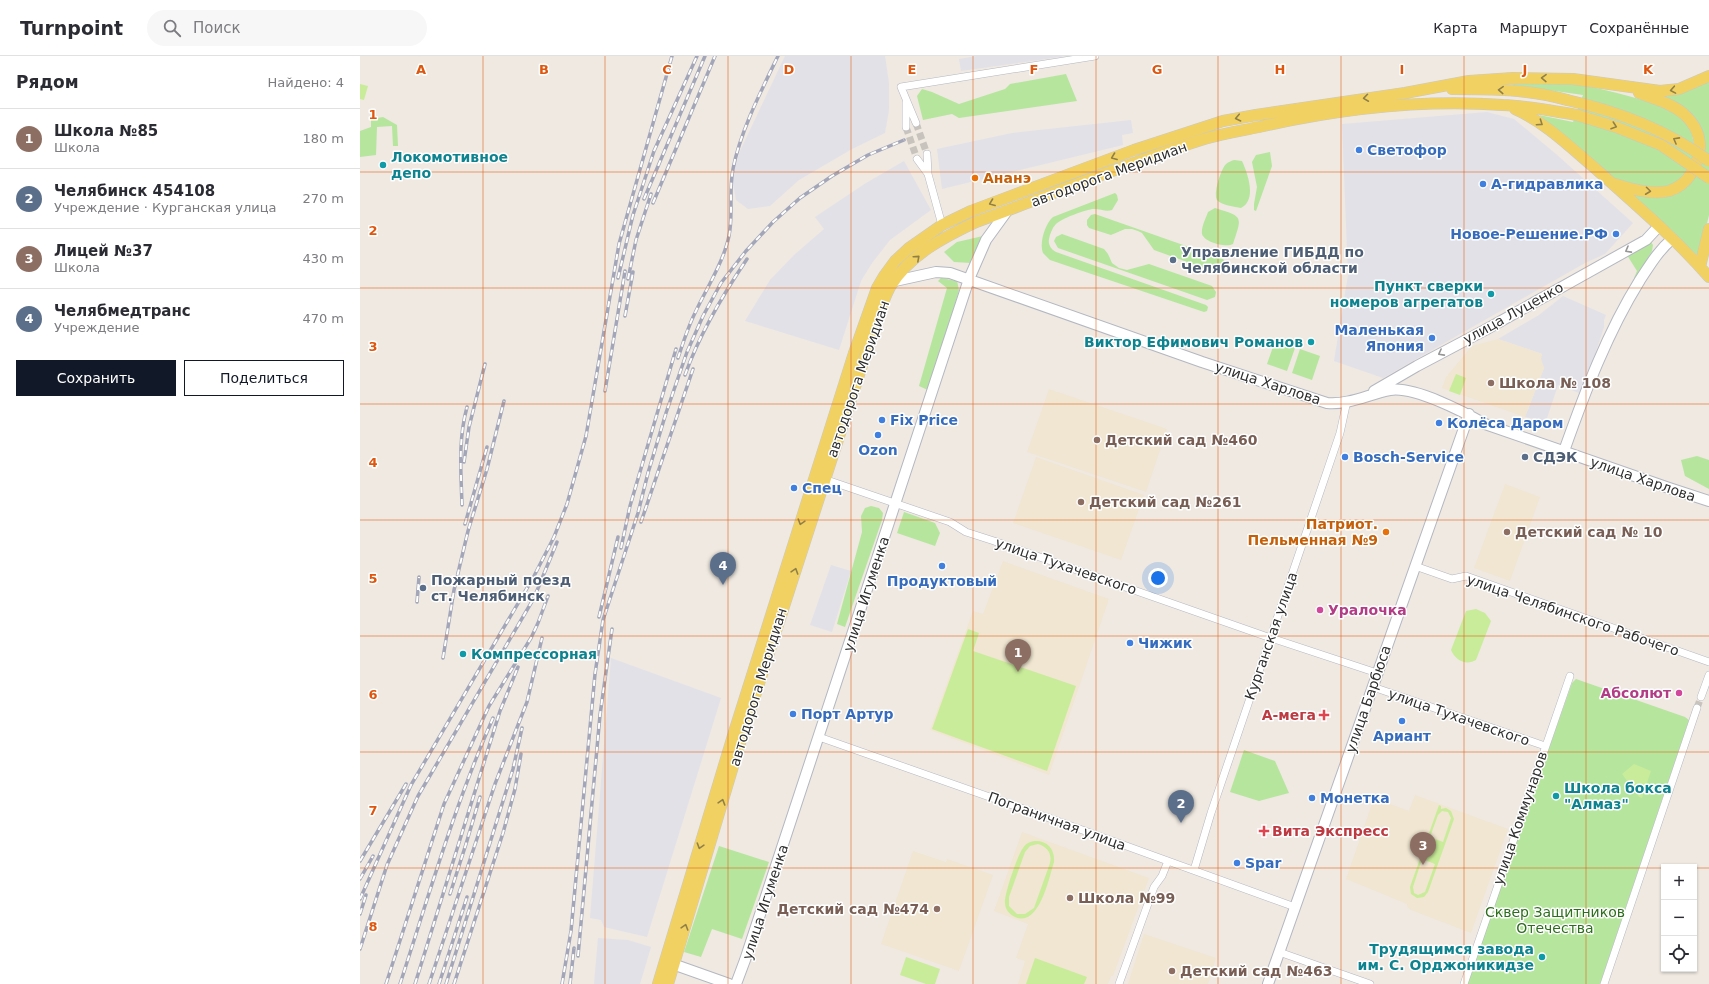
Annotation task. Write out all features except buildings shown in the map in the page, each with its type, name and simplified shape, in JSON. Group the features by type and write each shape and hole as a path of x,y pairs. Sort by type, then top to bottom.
{"main road":[{"path":"1405,93 1469,81 1513,78 1587,80 1650,91 1668,91 1689,85 1709,76"},
{"path":"1610,182 1648,192 1663,192 1671,190 1678,187 1689,177 1699,160 1700,151 1697,131 1682,112 1664,103 1620,86"},
{"path":"1405,93 1450,89 1501,90 1548,95 1598,108 1639,122 1671,137 1709,160"},
{"name":"автодорога Меридиан","path":"668,984 670,963 741,712 872,300 884,276 895,261 909,248 942,225 989,204 1134,150 1223,121 1296,108 1405,93"},
{"name":"автодорога Меридиан","path":"658,984 670,963 824,479 884,299 895,280 905,268 924,251 948,235 976,222 1196,142 1296,118 1353,110 1422,104 1470,103 1506,105 1577,115 1616,126 1661,145 1709,178"},
{"path":"1506,105 1526,114 1546,127 1659,226 1709,277"},
{"path":"1700,267 1709,229"}],"street":[{"path":"916,122 901,87 1095,56"},
{"path":"906,99 906,126"},
{"path":"926,154 928,174 942,225"},
{"path":"917,159 928,174"},
{"name":"улица Игуменка","path":"731,984 745,960 969,279 986,240 1007,211"},
{"name":"улица Луценко","path":"1364,398 1402,374 1646,240 1659,226"},
{"path":"1564,451 1586,392 1623,309 1655,257 1663,246 1672,239"},
{"name":"улица Харлова","path":"895,280 936,272 950,273 1202,362 1318,400 1336,404 1364,398 1390,390 1401,389 1414,392 1468,414 1485,424 1709,501"},
{"path":"1401,389 1400,380 1402,374"},
{"name":"Курганская улица","path":"1194,870 1211,813 1340,433 1347,401"},
{"name":"улица Барбюса","path":"1268,984 1468,414"},
{"name":"улица Тухачевского","path":"824,479 950,522 974,534 1377,674"},
{"name":"улица Челябинского Рабочего","path":"1415,566 1452,579 1466,576 1709,662"},
{"path":"1701,697 1709,675"},
{"name":"улица Коммунаров","path":"1464,984 1570,676"},
{"name":"улица Тухачевского","path":"1372,687 1545,746"},
{"path":"1604,984 1697,708"},
{"name":"Пограничная улица","path":"819,737 1168,860 1295,907"},
{"path":"1119,984 1154,887 1162,876 1168,860"},
{"path":"1279,952 1370,984"},
{"path":"670,963 731,984"},
{"path":"711,984 731,984"}],"shaded area":[{"path":"785,56 885,56 889,83 889,110 885,133 852,149 799,180 770,206 748,209 736,200 732,177 740,151"},
{"path":"977,56 1067,56 961,71 959,59"},
{"path":"1487,112 1514,119 1556,154 1633,223 1605,254 1585,263 1383,378 1334,361 1348,275 1342,124"},
{"path":"1131,120 1133,133 1122,135 1123,145 942,189 937,149 1012,133"},
{"path":"904,161 931,210 890,240 872,263 861,281 839,350 745,321 770,280 794,255 824,229 815,217 866,183"},
{"path":"1563,296 1606,315 1604,327 1588,376 1579,393 1558,385 1546,421 1525,417 1544,368 1540,359 1542,354 1498,339 1539,315"},
{"name":"Школа № 108","path":"1498,339 1542,354 1541,359 1544,368 1525,417 1442,388 1446,377 1472,346"},
{"name":"Детский сад №460","path":"1049,389 1167,429 1146,492 1027,452"},
{"name":"Детский сад №261","path":"1036,457 1144,495 1121,560 1013,523"},
{"name":"Детский сад № 10","path":"1505,484 1540,497 1510,581 1474,568"},
{"path":"1003,561 1109,599 1049,775 930,730 973,611 983,614"},
{"path":"831,565 851,571 832,632 810,625"},
{"path":"611,658 721,698 647,937 604,927 601,920 590,918"},
{"path":"1415,795 1508,829 1471,933 1411,910 1407,907 1407,904 1346,879 1374,798 1409,811"},
{"name":"Школа №99","path":"1022,832 1149,878 1113,976 1111,976 1108,984 1018,984 1025,961 1016,958 1028,924 994,911"},
{"name":"Детский сад №474","path":"913,851 946,862 947,859 993,875 959,971 881,944"},
{"name":"Детский сад №463","path":"1144,934 1216,958 1208,984 1128,984"},
{"path":"598,938 628,940 651,947 640,984 594,984"}],"green space":[{"path":"1066,74 1077,101 959,118 952,114 923,120 917,96 922,89 959,104 1005,89 1010,84"},
{"path":"1709,81 1709,215 1699,257 1629,193 1677,193 1704,138 1656,95"},
{"path":"1500,83 1553,83 1580,85 1617,93 1665,108 1683,119 1693,137 1693,158 1690,167 1684,176 1677,182 1661,187 1638,186 1611,177 1539,115 1573,122 1583,95"},
{"path":"360,84 368,86 364,100 360,99"},
{"path":"383,117 397,125 398,146 393,146 392,126 377,127 376,155 360,157 360,131 371,127 371,119"},
{"path":"1270,152 1272,166 1256,211 1254,210 1254,204 1257,187 1252,162 1256,155"},
{"path":"1234,160 1242,161 1249,179 1249,199 1241,208 1228,206 1219,202 1216,197 1218,182 1222,171 1226,164"},
{"path":"1115,193 1118,200 1112,210 1108,211 1094,209 1085,211 1068,217 1056,224 1051,231 1049,239 1049,245 1051,248 1056,252 1206,305 1208,307 1207,311 1204,312 1050,260 1043,253 1042,239 1050,220 1053,217"},
{"path":"1215,208 1231,213 1238,219 1238,228 1233,244 1216,244 1207,240 1202,234 1208,212"},
{"path":"1095,214 1223,259 1226,264 1225,269 1218,273 1154,250 1142,233 1132,229 1125,229 1111,235 1089,228 1087,225 1087,220 1091,215"},
{"path":"1062,234 1104,249 1112,263 1119,268 1127,270 1149,264 1212,286 1216,292 1215,297 1207,300 1058,248 1054,241 1056,237"},
{"path":"983,236 971,263 954,262 944,252 957,242"},
{"path":"1651,242 1653,245 1652,251 1637,277 1634,278 1637,271 1627,255"},
{"path":"941,278 957,281 959,290 930,391 919,386 947,288 938,281"},
{"path":"1275,341 1295,348 1287,371 1267,364"},
{"path":"1300,349 1320,356 1312,380 1292,373"},
{"path":"1456,374 1466,378 1460,395 1449,391"},
{"path":"1697,456 1709,460 1709,489 1685,476 1681,460"},
{"path":"871,506 879,508 883,513 882,520 845,627 837,624 862,532 861,516 865,508"},
{"path":"904,512 935,523 940,533 935,546 897,533"},
{"path":"1476,609 1485,613 1491,621 1476,660 1472,662 1465,662 1455,657 1451,650 1466,611"},
{"path":"968,629 979,633 973,651 1076,686 1047,771 932,729"},
{"name":"Сквер Защитников Отечества","path":"1576,679 1685,717 1689,720 1600,984 1466,984 1572,683"},
{"path":"1244,750 1275,761 1289,793 1259,801 1230,792"},
{"path":"1634,764 1651,771 1642,798 1639,797 1622,774"},
{"path":"1583,782 1595,786 1595,789 1570,794 1568,793"},
{"path":"1439,805 1441,806 1441,809 1446,808 1451,811 1454,819 1428,892 1424,897 1417,898 1411,894 1410,887","holes":["1442,811 1448,812 1451,818 1443,842 1430,837 1438,815","1422,859 1435,864 1425,892 1418,895 1414,893 1413,887"]},
{"path":"1034,841 1040,841 1050,847 1054,862 1046,889 1037,909 1031,915 1023,918 1015,917 1009,913 1006,907 1005,899 1021,852 1026,845","holes":["1038,844 1047,849 1050,854 1050,863 1034,908 1025,914 1017,914 1009,906 1009,897 1025,852 1030,846"]},
{"path":"719,846 769,862 742,939 712,929 701,957 684,952"},
{"path":"906,957 940,969 935,984 926,984 900,975"},
{"path":"1035,958 1087,977 1084,984 1026,984"}],"tunnel":[{"path":"916,123 927,154"},
{"path":"906,127 917,159"},
{"path":"1697,708 1701,697"}],"railway":[{"path":"360,899 411,785 533,578 554,537 567,504 586,436 619,244 672,56"},
{"path":"618,278 633,215 654,151 697,56"},
{"path":"644,199 705,56"},
{"path":"653,203 715,56"},
{"path":"678,358 692,318 716,272 726,247 730,228 731,188 736,155 752,111 778,56"},
{"path":"562,984 571,931 595,674 603,620 638,513 666,413 687,352 703,316 721,283 746,251 773,222 800,198 832,176 868,155 904,140"},
{"path":"628,279 636,240 651,194"},
{"path":"685,375 712,315 747,259"},
{"path":"605,391 625,271"},
{"path":"625,316 633,272"},
{"path":"621,548 630,506 676,349"},
{"path":"464,462 469,427 485,364"},
{"path":"641,522 693,369"},
{"path":"443,658 454,590 468,531 487,469 504,401"},
{"path":"462,505 461,444 467,407"},
{"path":"465,524 487,447"},
{"path":"599,617 618,537"},
{"path":"360,949 387,865 418,796 534,598 557,542"},
{"path":"417,602 419,577"},
{"path":"386,984 444,804 489,706 531,638 548,596"},
{"path":"578,956 600,715 612,629"},
{"path":"429,984 495,784 527,702 542,638"},
{"path":"415,984 500,711 518,667"},
{"path":"400,984 455,816 479,750 493,718"},
{"path":"446,984 513,769 522,728"},
{"path":"454,984 503,833 515,789 521,754"},
{"path":"360,861 406,784"},
{"path":"450,894 480,797"},
{"path":"360,879 373,856"},
{"path":"360,914 366,895"},
{"path":"439,984 467,897"},
{"path":"570,984 574,948"}],"place":[{"name":"Светофор","path":"1359,150"},
{"name":"Локомотивное депо","path":"383,165"},
{"name":"Ананэ","path":"975,178"},
{"name":"А-гидравлика","path":"1483,184"},
{"name":"Новое-Решение.РФ","path":"1616,234"},
{"name":"Управление ГИБДД по Челябинской области","path":"1173,260"},
{"name":"Пункт сверки номеров агрегатов","path":"1491,294"},
{"name":"Маленькая Япония","path":"1432,338"},
{"name":"Виктор Ефимович Романов","path":"1311,342"},
{"name":"Школа № 108","path":"1491,383"},
{"name":"Fix Price","path":"882,420"},
{"name":"Колёса Даром","path":"1439,423"},
{"name":"Ozon","path":"878,435"},
{"name":"Детский сад №460","path":"1097,440"},
{"name":"Bosch-Service","path":"1345,457"},
{"name":"СДЭК","path":"1525,457"},
{"name":"Спец","path":"794,488"},
{"name":"Детский сад №261","path":"1081,502"},
{"name":"Патриот. Пельменная №9","path":"1386,532"},
{"name":"Детский сад № 10","path":"1507,532"},
{"name":"Продуктовый","path":"942,566"},
{"name":"Челябмедтранс","path":"723,585"},
{"name":"Пожарный поезд ст. Челябинск","path":"423,588"},
{"name":"Уралочка","path":"1320,610"},
{"name":"Чижик","path":"1130,643"},
{"name":"Компрессорная","path":"463,654"},
{"name":"Школа №85","path":"1018,672"},
{"name":"Абсолют","path":"1679,693"},
{"name":"Порт Артур","path":"793,714"},
{"name":"А-мега","path":"1324,715"},
{"name":"Ариант","path":"1402,721"},
{"name":"Школа бокса \"Алмаз\"","path":"1556,796"},
{"name":"Монетка","path":"1312,798"},
{"name":"Челябинск 454108","path":"1181,823"},
{"name":"Вита Экспресс","path":"1264,831"},
{"name":"Spar","path":"1237,863"},
{"name":"Лицей №37","path":"1423,865"},
{"name":"Школа №99","path":"1070,898"},
{"name":"Детский сад №474","path":"937,909"},
{"name":"Трудящимся завода им. С. Орджоникидзе","path":"1542,957"},
{"name":"Детский сад №463","path":"1172,971"}]}
